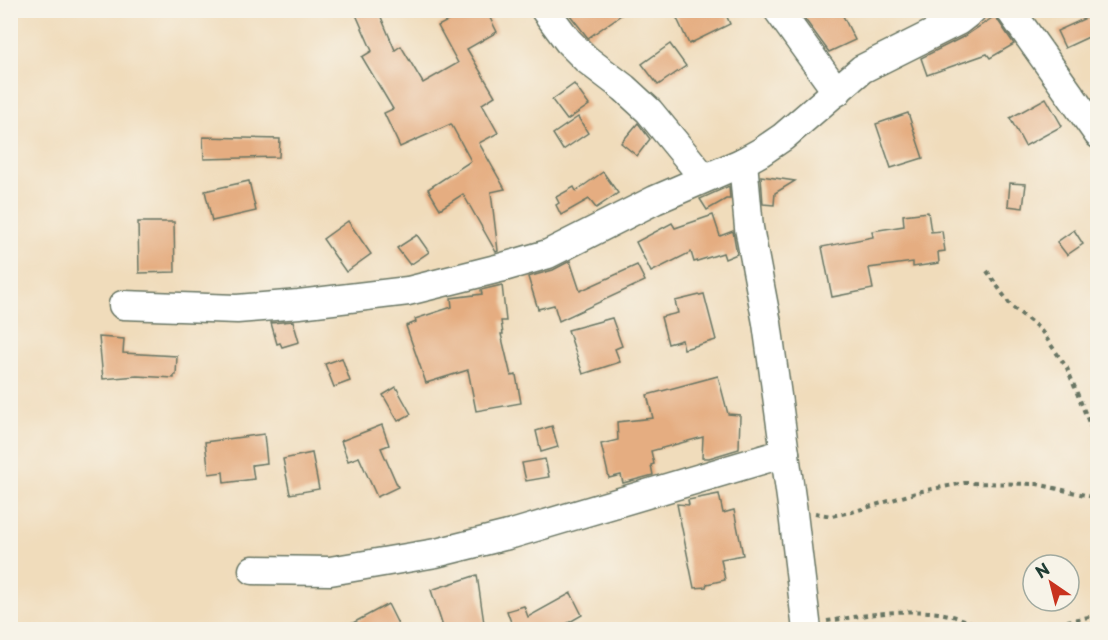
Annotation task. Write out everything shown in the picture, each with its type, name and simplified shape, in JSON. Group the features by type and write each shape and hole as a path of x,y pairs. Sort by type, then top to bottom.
{"street":[{"path":"545,10 568,41 586,59 624,88 649,111 704,178"},
{"path":"778,10 837,92"},
{"path":"123,305 237,309 408,291 548,254 704,178 743,162 783,137 862,69 958,21 972,10"},
{"path":"1010,10 1098,134"},
{"path":"743,162 749,228 767,322 807,627"},
{"path":"253,570 330,571 436,553 512,534 785,453"}],"path":[{"path":"987,271 1011,306 1040,329 1067,368 1098,445"},
{"path":"792,505 811,513 831,516 922,491 964,483 1037,484 1098,498"},
{"path":"807,627 886,612 940,613 970,623 1014,628 1098,615"}],"building":[{"path":"354,10 378,10 395,50 401,46 423,83 458,63 438,26 466,11 470,18 486,10 497,32 467,49 495,96 482,104 498,133 479,143 505,189 491,192 498,251 496,252 463,194 440,209 428,189 471,161 451,124 400,147 384,113 393,109 362,57 372,51"},
{"path":"566,10 628,10 588,38"},
{"path":"673,10 724,10 730,24 689,44"},
{"path":"801,10 840,10 855,40 829,52 804,18"},
{"path":"995,16 1014,44 990,58 987,54 927,75 921,58 965,36"},
{"path":"1088,17 1095,34 1065,48 1057,31"},
{"path":"670,44 686,66 658,85 642,64"},
{"path":"574,84 589,105 567,120 552,100"},
{"path":"1046,98 1062,126 1025,146 1010,118"},
{"path":"908,113 923,158 891,168 876,124"},
{"path":"578,117 588,133 563,150 553,134"},
{"path":"638,123 650,139 637,156 621,143"},
{"path":"203,137 280,139 279,157 204,159"},
{"path":"603,172 618,193 596,208 589,199 561,215 556,205 559,203 556,197 574,187 576,191"},
{"path":"761,176 795,181 775,193 774,205 763,204"},
{"path":"249,181 256,211 212,221 205,191"},
{"path":"1010,183 1026,184 1023,208 1008,206"},
{"path":"729,186 730,199 707,210 700,199"},
{"path":"928,212 931,232 942,231 945,251 938,252 939,263 913,267 913,262 869,268 873,289 832,297 822,247 873,237 872,231 904,226 903,215"},
{"path":"713,215 720,236 733,231 737,254 725,259 723,253 694,262 691,252 651,272 636,242 672,223 675,228"},
{"path":"348,221 371,254 346,272 323,239"},
{"path":"138,222 174,222 175,272 139,273"},
{"path":"1074,230 1083,244 1067,255 1057,242"},
{"path":"417,235 429,252 410,265 397,248"},
{"path":"570,261 580,291 637,265 645,281 559,321 554,305 538,309 528,277 553,270"},
{"path":"502,285 506,321 501,321 503,334 501,334 511,376 516,375 521,403 476,411 468,370 426,383 406,326 416,322 415,319 452,307 451,298 482,294 481,290"},
{"path":"704,294 716,340 684,349 682,340 668,344 661,317 678,313 675,301"},
{"path":"612,318 622,346 615,349 620,362 583,374 568,330"},
{"path":"293,321 299,342 282,347 280,343 277,344 271,323"},
{"path":"99,337 124,339 123,353 177,356 176,375 174,378 137,376 103,379"},
{"path":"342,358 350,381 334,387 325,364"},
{"path":"718,376 728,414 740,415 739,449 702,458 703,437 651,451 654,464 651,465 653,475 623,483 621,475 609,478 601,444 618,440 617,422 653,418 647,395"},
{"path":"396,387 411,414 398,421 383,395"},
{"path":"382,425 389,445 381,448 398,487 377,497 359,457 348,461 341,441"},
{"path":"552,426 558,447 541,452 536,431"},
{"path":"264,434 267,463 252,465 254,479 224,483 223,472 209,474 205,442"},
{"path":"312,453 319,489 290,494 283,459"},
{"path":"545,459 549,477 526,481 522,463"},
{"path":"719,494 723,513 734,510 743,555 721,559 725,580 707,584 706,587 694,588 677,504 689,505 688,500"},
{"path":"477,575 485,630 444,630 431,590"},
{"path":"571,593 582,615 556,630 504,630 512,625 507,611 524,606 528,617"},
{"path":"388,604 401,630 340,630"}]}
